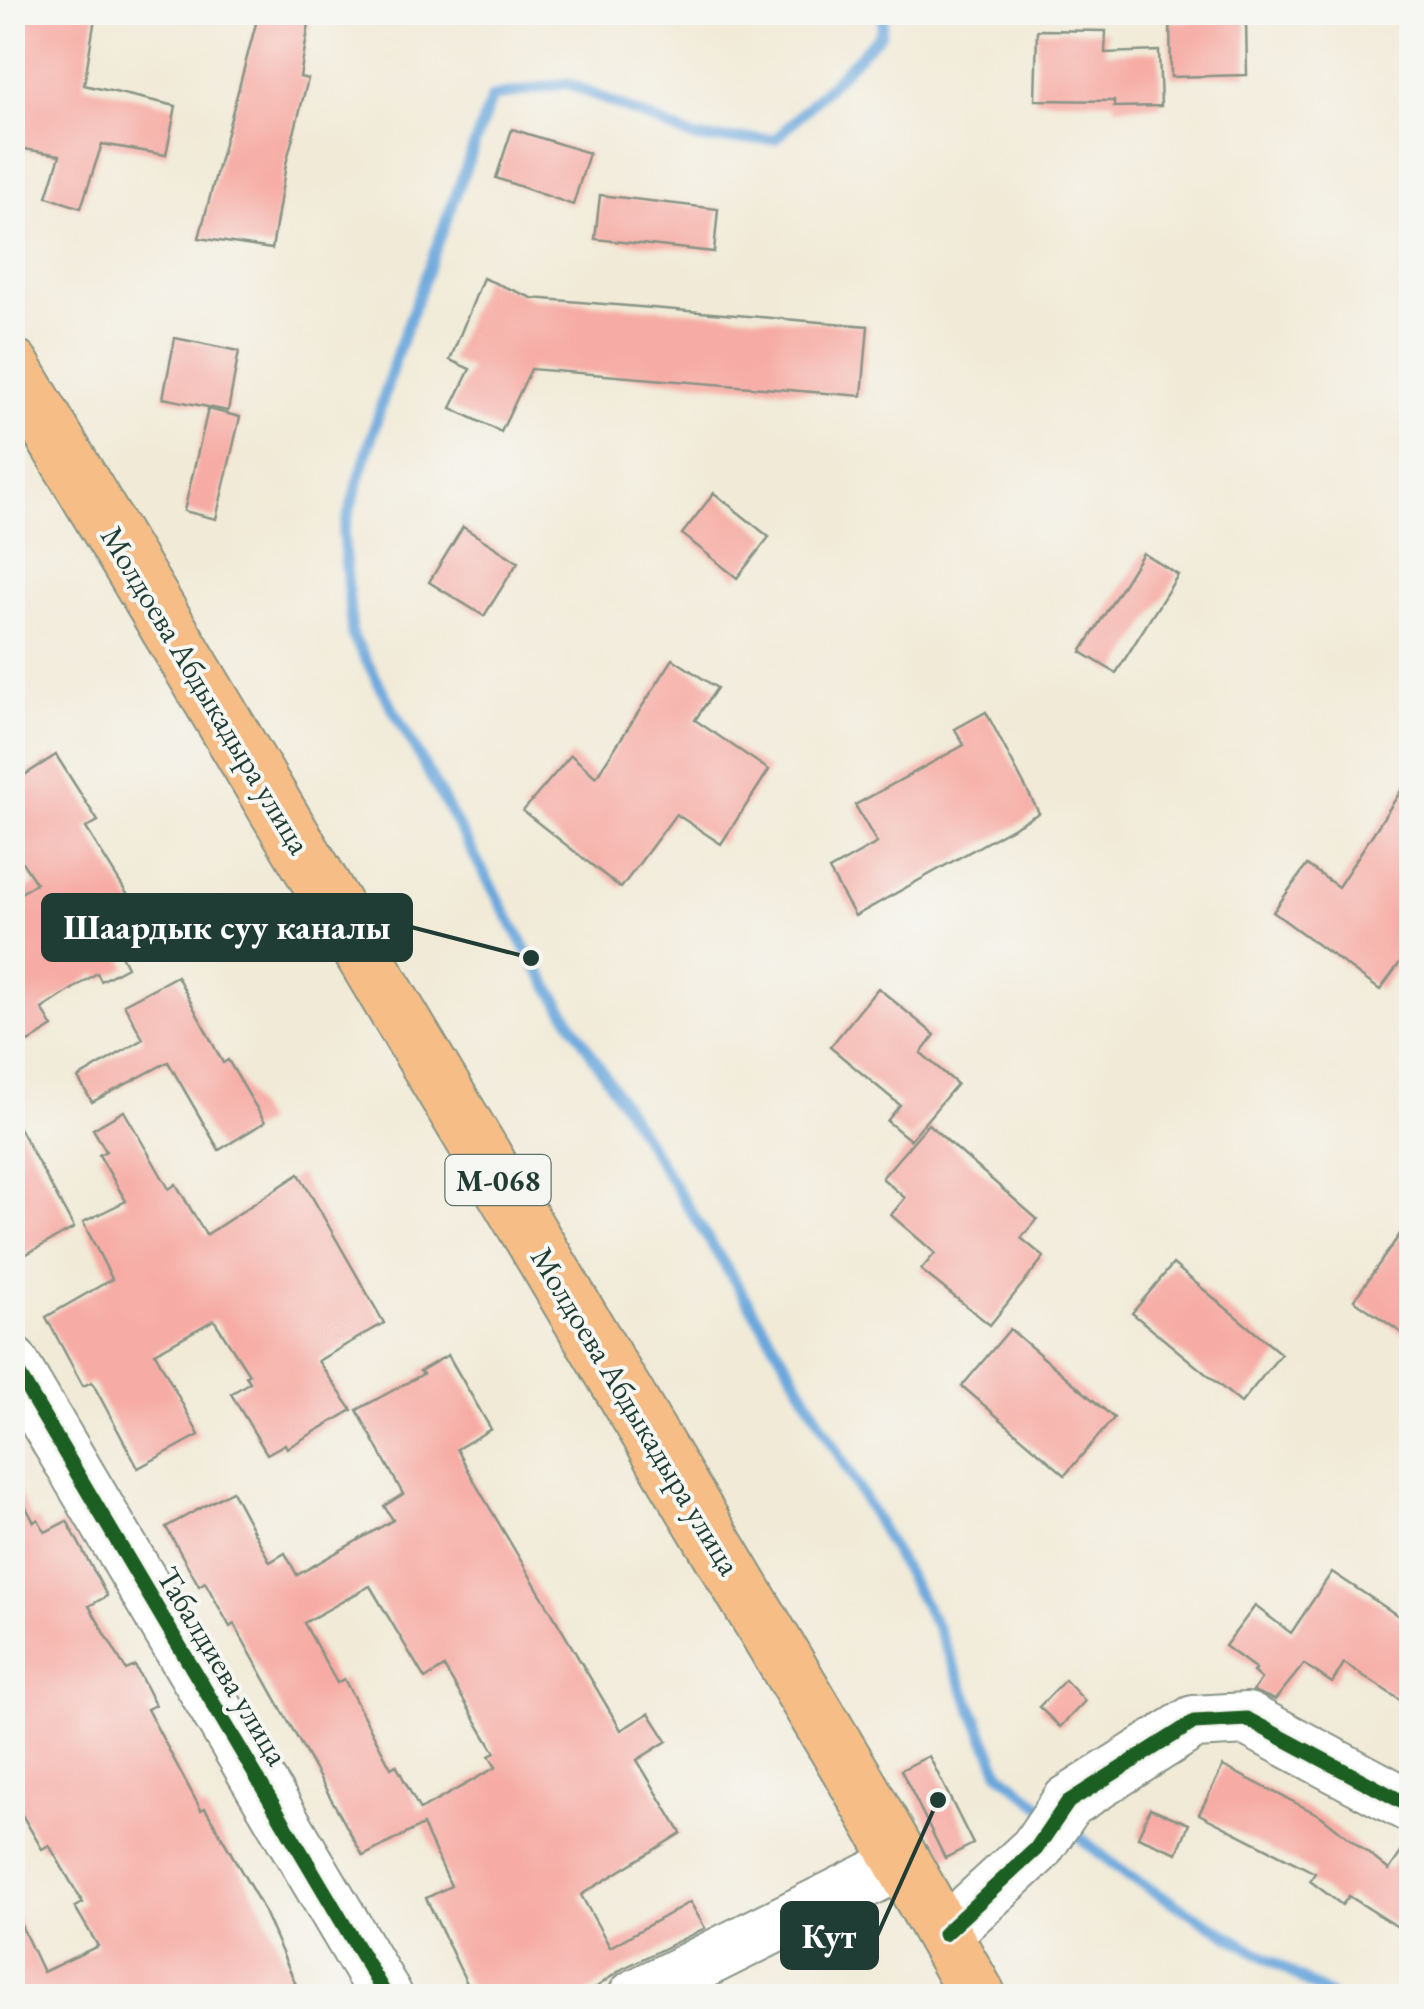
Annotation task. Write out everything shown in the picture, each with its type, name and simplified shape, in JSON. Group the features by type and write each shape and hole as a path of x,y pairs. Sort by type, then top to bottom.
{"main road":[{"name":"Молдоева Абдыкадыра улица","path":"12,366 904,1862 978,1996"}],"street":[{"name":"Табалдиева улица","path":"12,1363 386,1996"},
{"path":"944,1934 1036,1848 1068,1802 1194,1722 1247,1718 1412,1808"},
{"path":"635,1996 904,1862"}],"building":[{"path":"12,12 96,12 84,85 176,106 166,155 102,144 81,208 47,197 60,155 12,147"},
{"path":"259,12 311,12 300,77 308,79 286,164 272,249 199,238"},
{"path":"1246,19 1247,75 1171,77 1170,21"},
{"path":"1037,30 1106,31 1105,53 1159,51 1161,106 1114,107 1114,101 1035,100"},
{"path":"512,129 589,153 573,205 496,178"},
{"path":"600,195 718,209 714,252 595,239"},
{"path":"483,278 532,298 868,326 862,396 531,369 501,432 451,408 470,369 450,360"},
{"path":"175,338 239,351 228,411 163,398"},
{"path":"208,409 240,417 216,519 184,511"},
{"path":"714,493 769,537 737,578 682,534"},
{"path":"463,527 518,562 484,616 429,582"},
{"path":"1143,553 1178,575 1116,673 1081,652"},
{"path":"673,659 717,688 695,720 769,770 721,844 676,814 621,888 523,811 571,755 596,777"},
{"path":"986,712 1039,813 855,916 829,870 877,843 855,805 964,745 955,729"},
{"path":"56,755 98,821 86,828 147,926 116,945 127,967 101,981 97,973 42,1009 53,1027 29,1042 12,1017 12,899 36,883 12,847 12,783"},
{"path":"1412,774 1412,946 1380,990 1273,912 1307,865 1338,887"},
{"path":"177,976 223,1063 228,1060 265,1122 219,1150 168,1062 92,1102 78,1078 143,1039 124,1004"},
{"path":"878,988 935,1035 921,1053 957,1084 910,1140 887,1121 900,1105 830,1047"},
{"path":"124,1111 169,1189 176,1184 206,1235 299,1174 384,1323 318,1361 352,1410 287,1448 285,1444 267,1454 231,1394 250,1382 246,1376 249,1374 214,1320 155,1353 199,1435 138,1468 92,1382 83,1386 46,1317 112,1279 83,1222 126,1201 99,1155 106,1151 93,1129"},
{"path":"12,1115 74,1228 12,1262"},
{"path":"928,1124 1037,1219 1021,1238 1044,1257 990,1325 921,1270 935,1253 891,1215 905,1198 882,1178"},
{"path":"1412,1217 1412,1340 1354,1300"},
{"path":"1173,1264 1281,1354 1241,1403 1132,1313"},
{"path":"1010,1329 1114,1418 1065,1475 962,1386"},
{"path":"448,1355 491,1429 457,1449 478,1488 621,1730 649,1713 667,1741 637,1760 681,1833 581,1895 610,1947 690,1902 705,1928 622,1969 584,1996 473,1996 426,1898 451,1886 423,1825 363,1856 234,1624 230,1627 205,1582 199,1586 166,1527 232,1491 270,1562 285,1553 297,1575 393,1520 384,1506 403,1494 357,1410 423,1374 420,1371","holes":["370,1586 425,1679 444,1667 495,1753 489,1756 496,1767 420,1810 396,1765 391,1768 344,1679 337,1683 304,1623"]},
{"path":"12,1482 34,1522 38,1519 45,1532 67,1521 107,1596 89,1606 126,1670 135,1666 155,1705 147,1709 201,1810 205,1808 261,1905 301,1996 12,1996 12,1906 43,1972 98,1946 75,1907 83,1903 49,1845 42,1849 12,1798"},
{"path":"1332,1572 1412,1625 1412,1708 1344,1663 1332,1683 1304,1664 1275,1700 1253,1691 1261,1679 1253,1672 1256,1669 1225,1646 1255,1606 1291,1633"},
{"path":"1065,1680 1085,1701 1060,1727 1039,1707"},
{"path":"929,1756 973,1844 945,1858 901,1770"},
{"path":"1223,1766 1321,1816 1389,1870 1412,1837 1412,1936 1349,1896 1342,1905 1310,1881 1315,1873 1199,1814"},
{"path":"1150,1808 1189,1824 1177,1853 1138,1837"}],"waterway":[{"path":"885,12 881,34 776,139 697,139 567,83 492,97 396,356 343,533 352,635 531,958 792,1372 937,1627 1000,1773 1047,1811"},
{"path":"1065,1825 1125,1874 1330,1996"}],"cycle path":[{"path":"12,1363 386,1996"},
{"path":"944,1934 1036,1849 1068,1802 1194,1722 1247,1719 1412,1807"}],"place":[{"name":"Шаардык суу каналы","path":"531,958"},
{"name":"Кут","path":"938,1800"}]}
